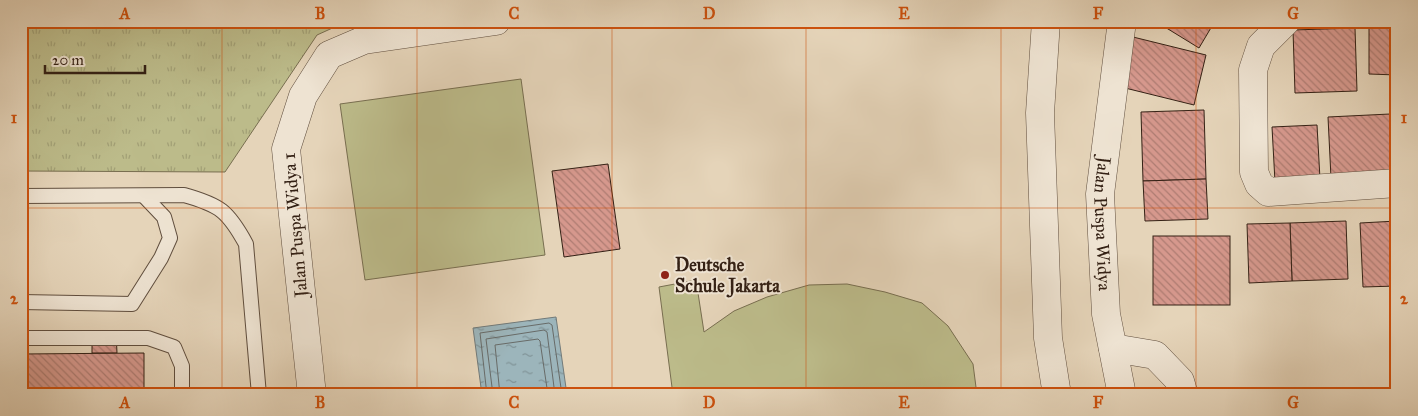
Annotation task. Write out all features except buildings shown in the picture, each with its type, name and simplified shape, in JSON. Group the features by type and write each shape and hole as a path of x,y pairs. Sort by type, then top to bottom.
{"street":[{"name":"Jalan Puspa Widya 1","path":"312,395 286,149 303,96 329,56 364,40 496,21"},
{"path":"1046,21 1040,123 1048,338 1057,395"},
{"name":"Jalan Puspa Widya","path":"1122,21 1100,194 1106,314 1122,395"},
{"path":"1286,21 1261,46 1253,70 1254,172 1259,184 1268,192 1397,183"},
{"path":"1113,348 1156,355 1180,381 1184,395"}],"lane":[{"path":"21,196 184,195 209,202 226,213 246,244 259,395"},
{"path":"21,302 132,304 161,258 170,238 164,217 144,196"},
{"path":"21,338 148,338 174,347 182,366 182,395"}],"green space":[{"path":"21,21 348,21 317,35 225,172 21,171"},
{"path":"521,79 545,255 365,280 340,104"},
{"path":"696,280 704,332 734,311 767,297 809,285 847,284 885,292 922,303 948,326 973,364 977,395 673,395 659,287"}],"water":[{"path":"556,317 567,395 482,395 473,328"}],"place":[{"name":"Deutsche Schule Jakarta","path":"665,275"}]}
